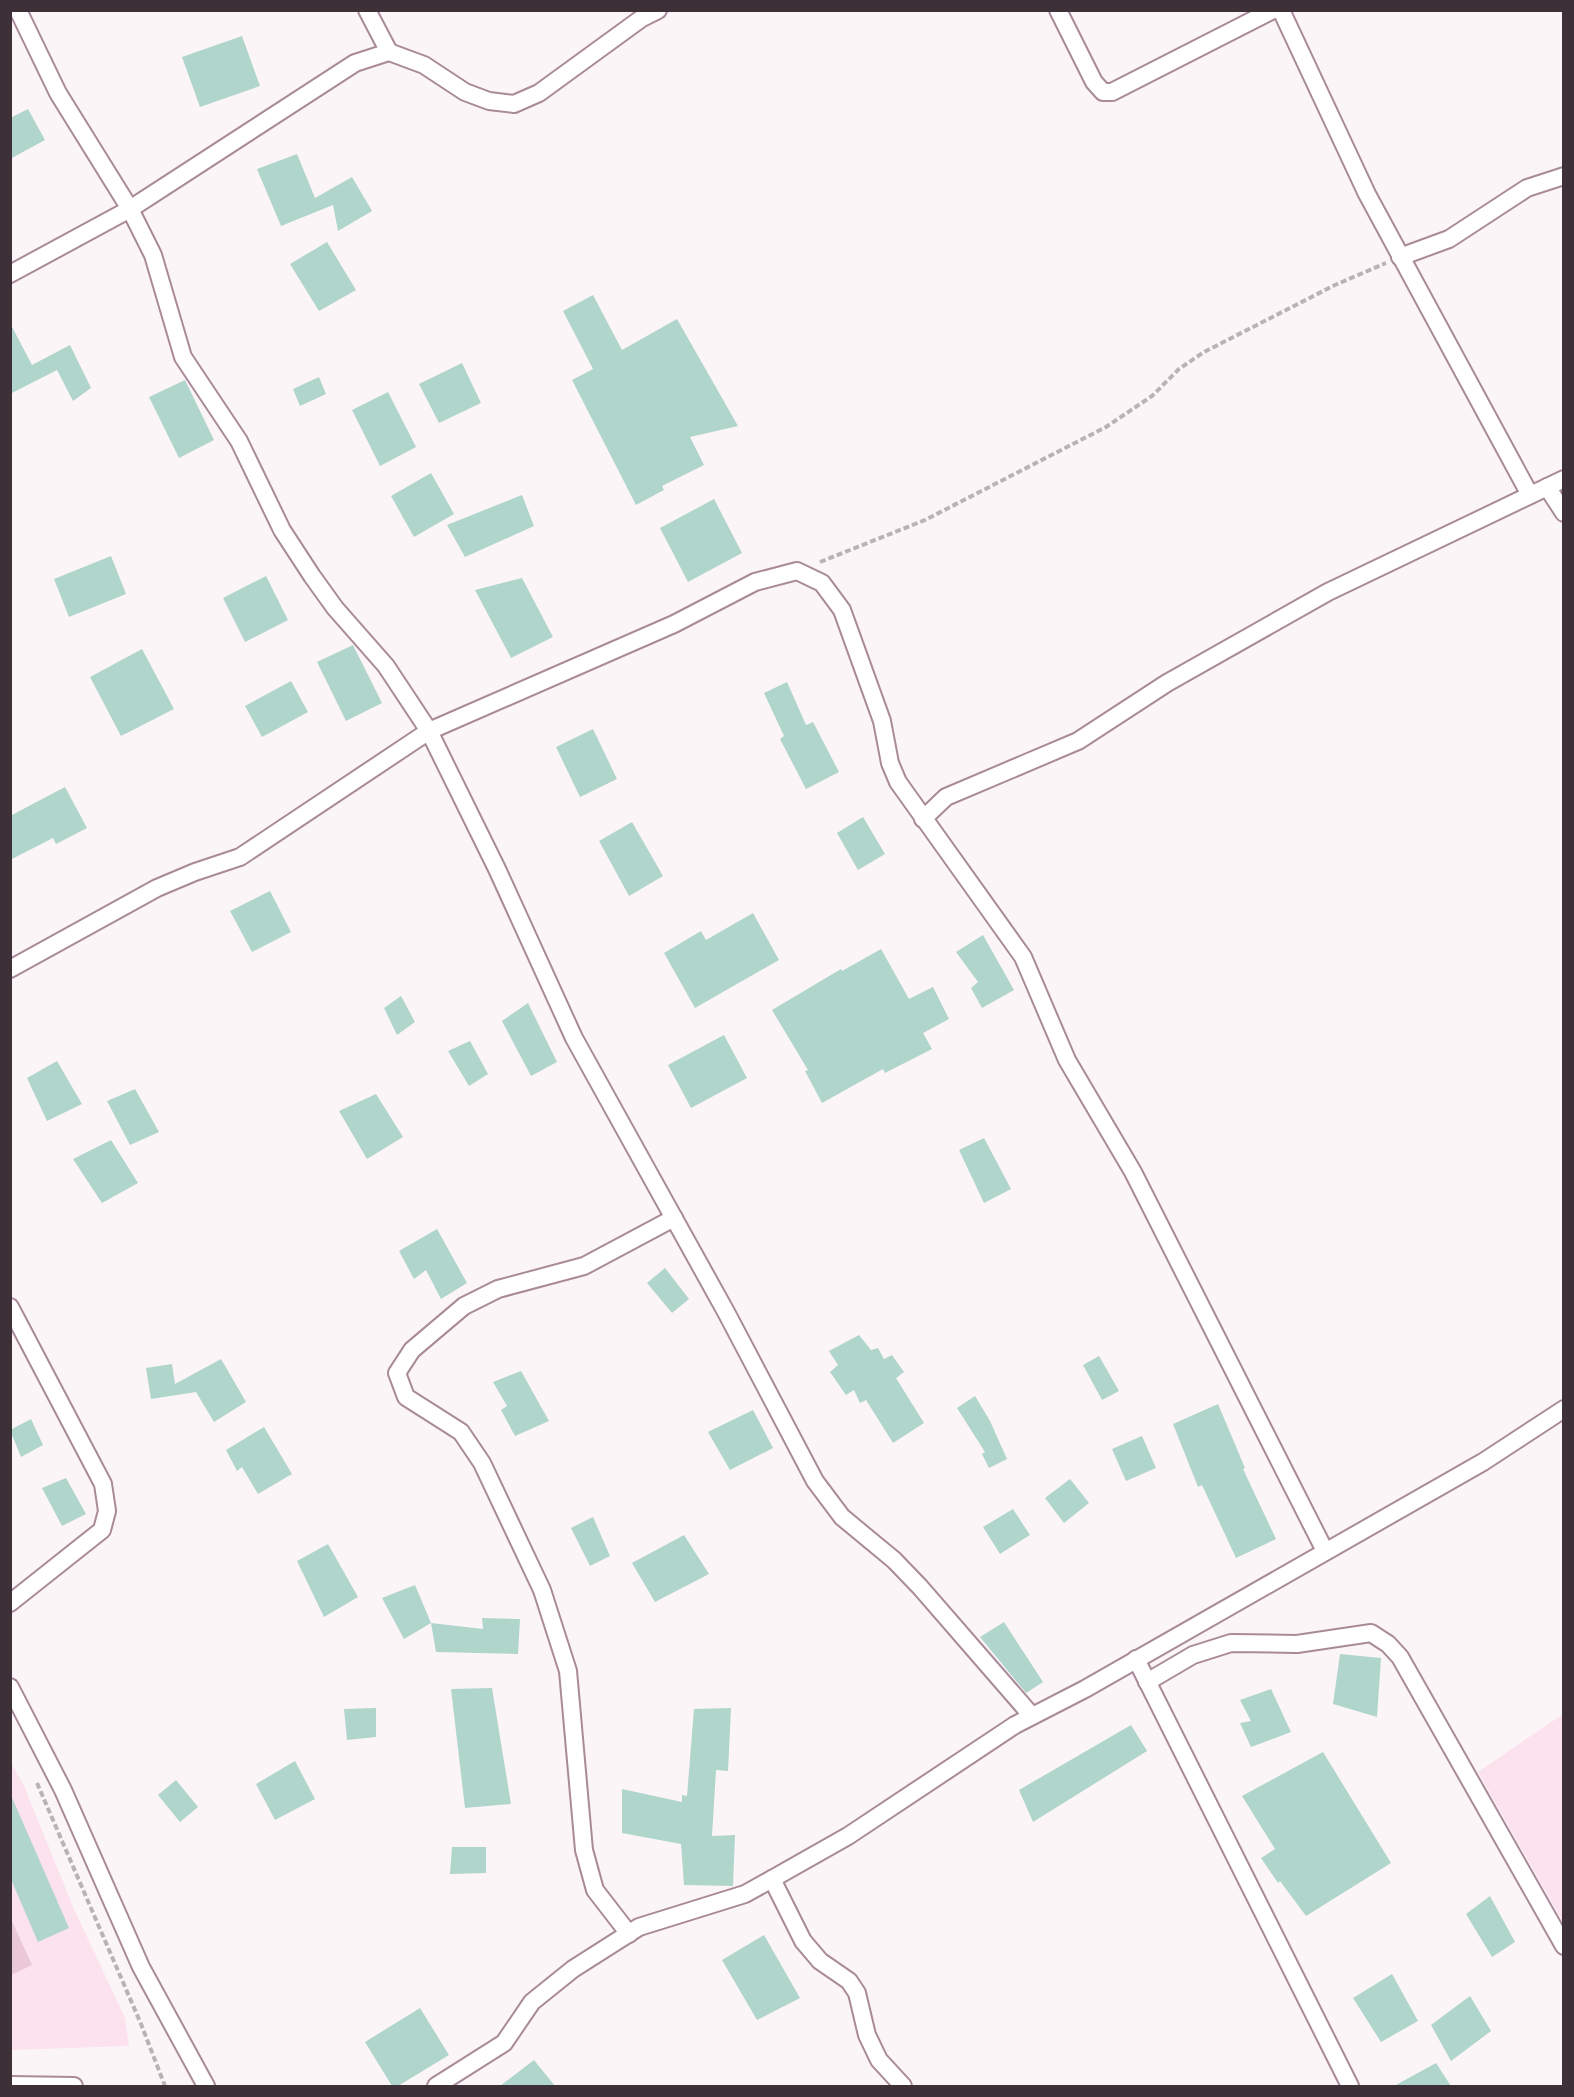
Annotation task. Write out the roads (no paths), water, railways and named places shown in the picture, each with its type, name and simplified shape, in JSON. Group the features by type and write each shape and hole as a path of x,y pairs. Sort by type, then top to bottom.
{"street":[{"path":"18,10 58,93 130,209 153,255 183,357 198,383 221,411 282,530 312,576 334,608 386,666 429,731 497,868 574,1038 674,1218 815,1481 842,1517 894,1560 920,1587 1032,1716"},
{"path":"367,10 389,52"},
{"path":"10,274 130,209 355,63 389,52 424,65 465,92 489,101 514,104 539,93 642,18 658,10"},
{"path":"1058,10 1094,82 1102,92 1112,92 1273,10"},
{"path":"1281,10 1367,194 1530,495"},
{"path":"1400,257 1449,238 1527,188 1563,176"},
{"path":"923,819 946,797 1078,741 1150,693 1328,592 1563,479"},
{"path":"1547,487 1563,513"},
{"path":"10,969 158,888 195,872 240,857 429,731 674,624 755,582 797,571 822,583 842,610 882,721 890,763 898,782 1023,957 1067,1060 1133,1172 1325,1551"},
{"path":"629,1934 595,1890 584,1850 568,1671 542,1590 482,1463 461,1432 406,1397 397,1373 412,1350 464,1306 498,1289 584,1266 674,1218"},
{"path":"10,1307 103,1484 107,1510 102,1530 10,1603"},
{"path":"436,2086 504,2043 532,2002 573,1969 639,1927 745,1894 772,1879 848,1836 1015,1725 1483,1462 1563,1409"},
{"path":"1147,1682 1193,1655 1231,1643 1297,1644 1371,1633 1400,1658 1563,1946"},
{"path":"1136,1659 1350,2086"},
{"path":"10,1687 63,1790 141,1967 206,2086"},
{"path":"772,1879 803,1941 820,1961 849,1981 857,1993 867,2035 879,2060 903,2086"},
{"path":"10,2085 74,2086"}]}
